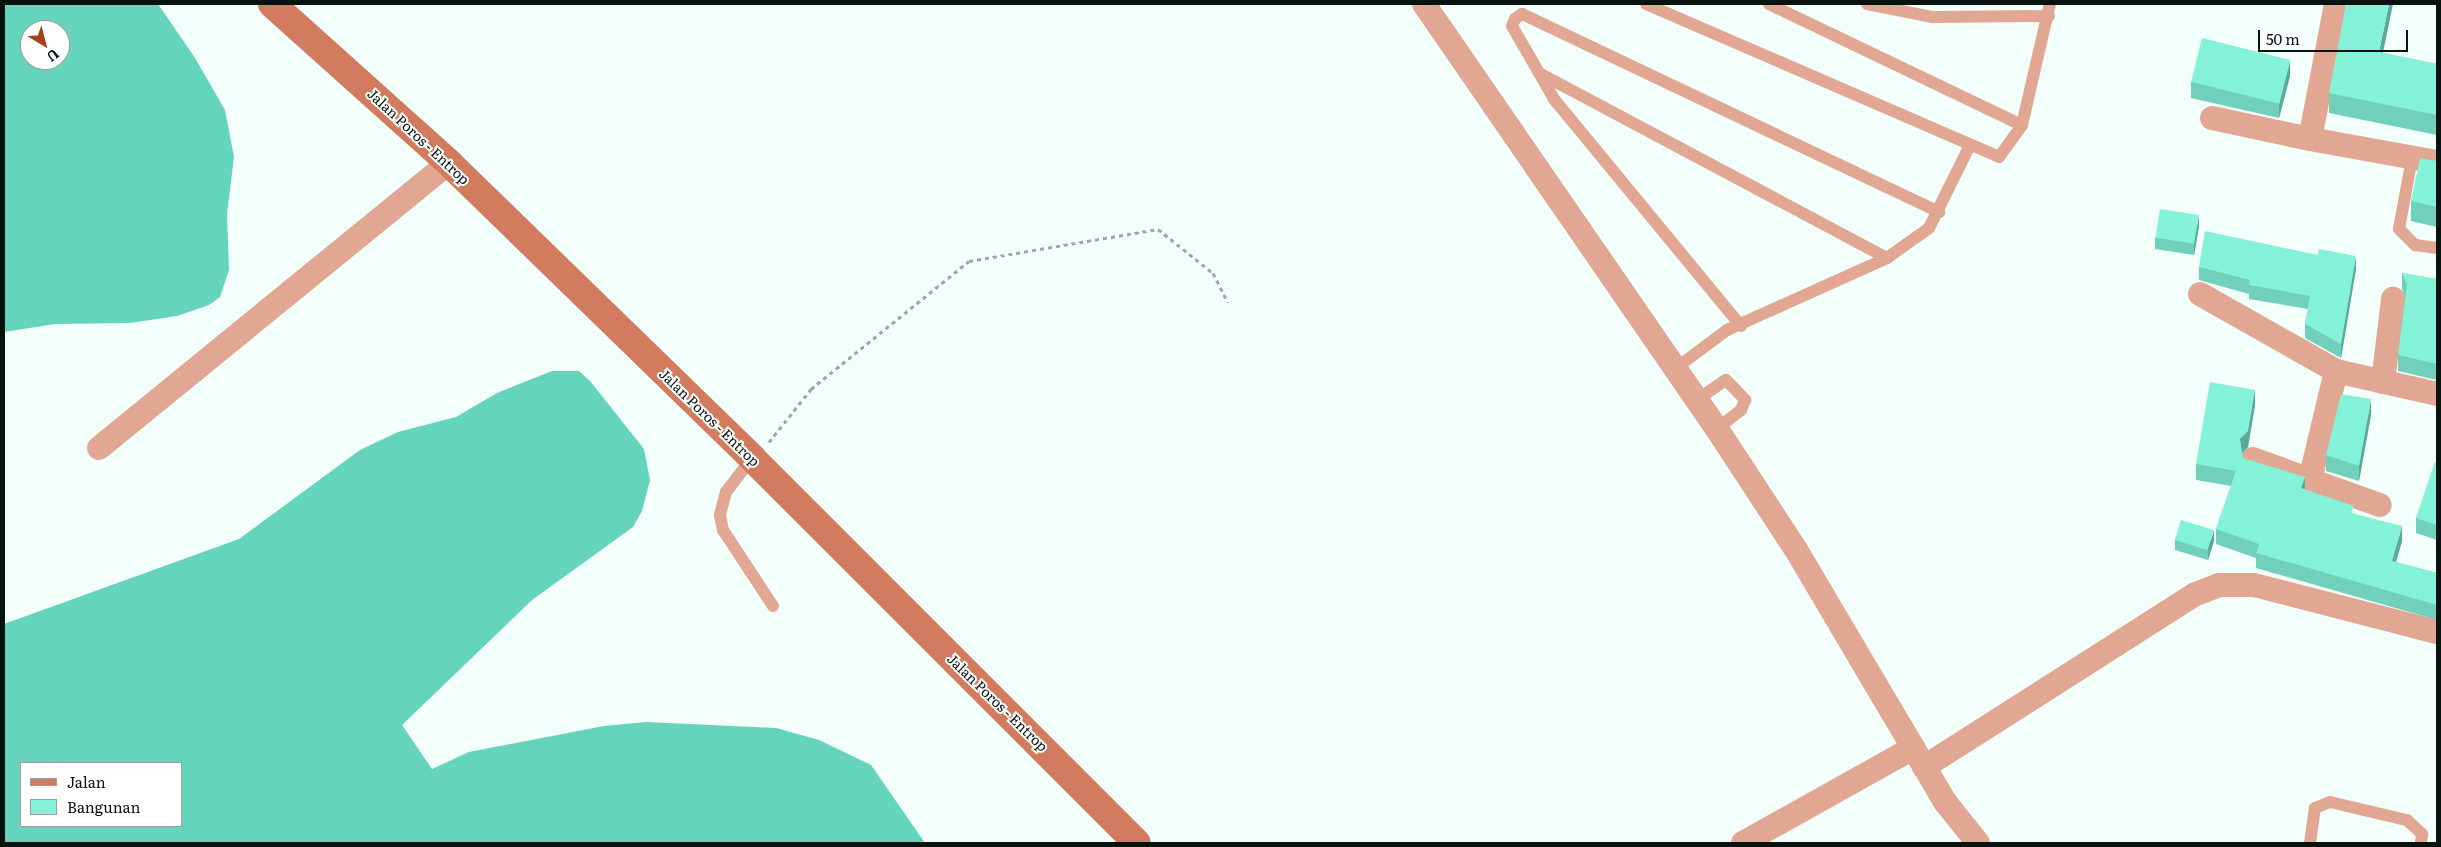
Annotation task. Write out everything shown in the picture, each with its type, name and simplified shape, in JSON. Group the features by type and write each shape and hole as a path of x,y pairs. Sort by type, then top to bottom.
{"main road":[{"name":"Jalan Poros - Entrop","path":"272,4 449,163 752,458 1137,843"}],"street":[{"path":"1424,4 1717,429 1930,757 1978,843"},
{"path":"2310,139 2336,4"},
{"path":"2212,118 2310,139 2437,162"},
{"path":"99,448 449,163"},
{"path":"2200,294 2336,372 2437,394"},
{"path":"2383,382 2393,299"},
{"path":"2310,480 2336,372"},
{"path":"2253,459 2380,505"},
{"path":"1743,843 1930,757 2196,594 2218,585 2254,585 2437,632"}],"lane":[{"path":"1646,4 1999,157 2022,125 2049,10 1932,18 1867,4"},
{"path":"1769,4 2022,125"},
{"path":"1932,4 1932,18"},
{"path":"1741,326 1554,99 1512,26 1522,14 1939,212"},
{"path":"1539,73 1886,258"},
{"path":"1676,368 1727,330 1741,326 1886,258 1929,228 1939,212 1970,145"},
{"path":"2412,158 2399,229 2415,245 2437,248"},
{"path":"1697,400 1726,380 1745,400 1741,410 1717,429"},
{"path":"752,458 726,492 720,516 722,530 772,606"},
{"path":"2310,843 2315,808 2330,802 2407,820 2422,834 2421,843"}],"path":[{"path":"752,458 778,432 811,389 969,261 1158,229 1213,273 1228,302"}],"green space":[{"path":"4,4 158,4 195,58 225,110 234,157 227,214 229,270 220,297 209,305 177,316 130,323 55,324 4,332"},
{"path":"552,371 579,371 590,381 644,449 650,480 642,511 633,527 532,600 402,725 432,769 469,752 604,726 646,722 776,728 819,740 871,765 925,843 4,843 4,624 239,539 360,450 398,432 456,417 497,393"}],"building":[{"path":"2346,4 2389,4 2379,52 2437,64 2437,115 2329,93"},
{"path":"2202,38 2290,60 2279,104 2191,82"},
{"path":"2420,158 2437,161 2437,207 2411,201"},
{"path":"2160,209 2199,215 2194,244 2155,238"},
{"path":"2205,231 2318,255 2319,249 2356,256 2341,344 2305,324 2310,296 2249,285 2250,280 2199,267"},
{"path":"2402,273 2437,279 2437,364 2398,355 2407,285"},
{"path":"2210,382 2255,390 2248,431 2240,439 2243,458 2305,477 2301,488 2354,506 2351,513 2402,526 2392,561 2437,573 2437,605 2256,553 2259,544 2216,529 2236,471 2196,464"},
{"path":"2341,394 2371,399 2359,466 2326,455"},
{"path":"2435,462 2437,463 2437,525 2416,518"},
{"path":"2181,520 2214,530 2207,550 2175,540"}]}
